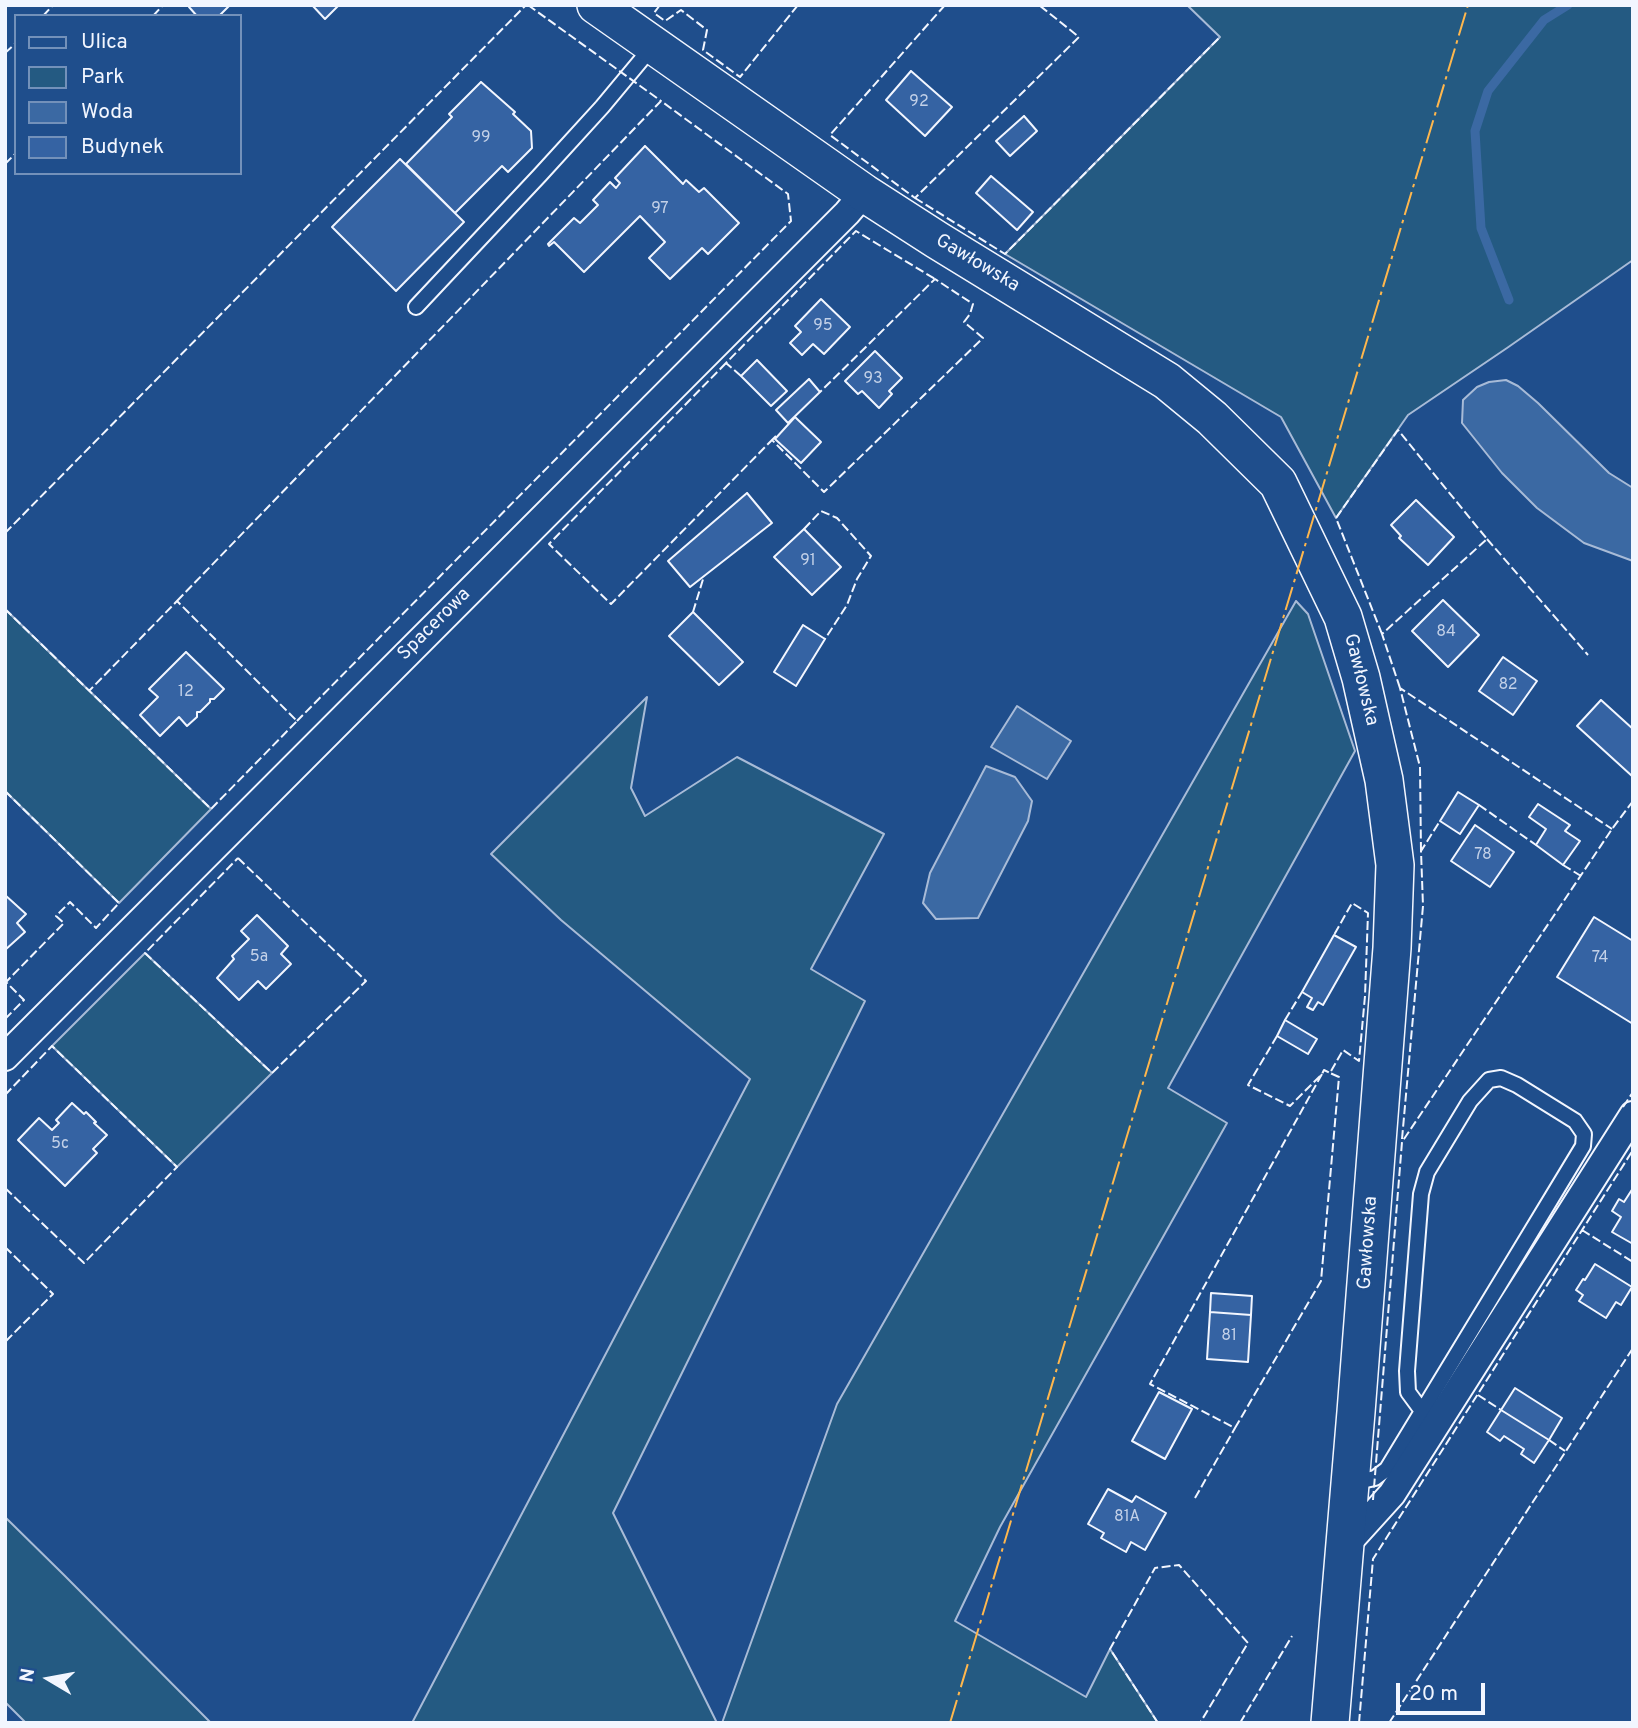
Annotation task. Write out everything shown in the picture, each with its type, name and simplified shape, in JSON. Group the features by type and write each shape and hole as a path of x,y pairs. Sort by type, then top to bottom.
{"street":[{"name":"Gawłowska","path":"618,14 653,46 864,193 1167,381 1212,418 1278,484 1343,617 1361,678 1384,780 1395,865 1392,948 1330,1723"},
{"name":"Spacerowa","path":"5,1057 864,193"},
{"path":"1344,1547 1392,1494 1633,1115"}],"lane":[{"path":"416,306 602,107 653,46"},
{"path":"1350,1481 1374,1478 1387,1469 1583,1146 1584,1133 1575,1121 1501,1078 1489,1080 1470,1101 1427,1172 1421,1194 1407,1371 1408,1392 1422,1411"}],"green space":[{"path":"1187,5 1633,5 1633,260 1408,415 1336,518 1281,417 1005,254 1220,37"},
{"path":"1296,601 1308,614 1355,751 1168,1088 1227,1123 1000,1527 955,1621 1086,1697 1110,1649 1158,1723 722,1723 837,1404"},
{"path":"5,609 211,809 119,903 5,791"},
{"path":"647,697 631,788 645,816 737,757 884,834 811,969 865,1001 613,1513 717,1723 412,1723 750,1079 561,920 491,854"},
{"path":"145,953 272,1073 177,1167 52,1046"},
{"path":"5,1517 211,1723 26,1723 5,1702"}],"water":[{"path":"1506,380 1518,386 1538,403 1609,473 1633,488 1633,561 1584,543 1537,508 1502,473 1462,423 1463,400 1477,387"},
{"path":"1017,706 1071,741 1047,779 991,747"},
{"path":"986,766 1015,777 1032,801 1028,821 978,918 936,919 923,903 930,873"}],"building":[{"path":"230,5 221,14 195,14 189,7"},
{"path":"312,5 339,5 325,19"},
{"path":"911,71 952,107 925,136 886,100"},
{"path":"481,82 515,112 513,114 531,131 532,148 508,172 502,166 455,213 406,164 452,117 449,114"},
{"path":"1024,116 1037,131 1010,156 996,141"},
{"path":"645,146 683,184 686,180 699,192 704,188 739,223 708,254 702,248 670,279 649,258 665,242 640,216 584,272 554,242 549,246 548,244 574,218 580,223 598,205 593,200 610,182 616,188 620,183 615,178"},
{"path":"400,159 464,222 396,291 332,227"},
{"path":"991,176 1033,212 1017,230 976,193"},
{"path":"821,299 850,327 824,354 813,344 802,355 790,343 801,332 795,326"},
{"path":"875,351 902,378 889,391 892,394 879,408 862,391 858,394 845,381"},
{"path":"757,360 787,391 771,406 741,376"},
{"path":"809,379 820,392 788,423 776,410"},
{"path":"795,417 821,442 801,463 775,439"},
{"path":"747,493 772,523 690,587 668,561"},
{"path":"1416,500 1454,537 1428,565 1399,538 1401,536 1391,525"},
{"path":"804,529 841,567 812,595 774,557"},
{"path":"1443,600 1479,635 1448,667 1412,631"},
{"path":"693,612 743,662 719,685 669,636"},
{"path":"803,625 825,639 796,686 774,672"},
{"path":"186,652 224,689 197,712 197,717 187,726 179,717 160,736 140,715 158,697 149,689"},
{"path":"1503,657 1537,681 1513,715 1479,691"},
{"path":"1601,700 1633,729 1632,776 1577,726"},
{"path":"1458,792 1479,805 1460,834 1440,821"},
{"path":"1538,804 1570,825 1565,831 1580,841 1563,865 1536,845 1546,829 1529,817"},
{"path":"1475,825 1514,852 1490,887 1451,861"},
{"path":"5,895 26,914 17,923 25,932 5,950"},
{"path":"257,915 288,946 281,954 291,964 266,989 258,981 239,1000 217,978 234,959 232,956 249,939 241,931"},
{"path":"1594,917 1633,941 1633,1024 1557,977"},
{"path":"1334,935 1356,947 1323,1005 1318,1002 1313,1010 1307,1007 1312,998 1302,992"},
{"path":"1285,1020 1317,1039 1308,1054 1277,1036"},
{"path":"72,1103 84,1114 86,1112 107,1135 93,1149 97,1153 65,1186 18,1140 39,1118 52,1130 59,1123 56,1120"},
{"path":"1633,1188 1633,1244 1612,1232 1621,1217 1612,1211 1619,1199 1624,1202"},
{"path":"1595,1264 1632,1287 1621,1305 1616,1302 1606,1318 1579,1301 1583,1295 1576,1290"},
{"path":"1211,1293 1252,1296 1251,1315 1210,1312"},
{"path":"1210,1312 1251,1315 1248,1362 1207,1359"},
{"path":"1515,1388 1562,1418 1549,1440 1501,1410"},
{"path":"1159,1392 1192,1409 1165,1459 1132,1441"},
{"path":"1501,1410 1549,1440 1534,1463 1521,1454 1524,1449 1504,1436 1500,1441 1487,1432"},
{"path":"1108,1489 1132,1502 1136,1496 1166,1513 1145,1550 1131,1542 1126,1552 1101,1538 1104,1533 1088,1524"}],"waterway":[{"path":"1509,300 1481,228 1475,131 1488,91 1544,20 1568,5"}],"fence":[{"path":"45,14 53,5"},
{"path":"155,14 163,5"},
{"path":"5,533 526,5"},
{"path":"528,5 661,101"},
{"path":"660,5 654,13 665,21 681,10 707,30 703,50 740,77 798,5"},
{"path":"945,5 830,135 915,198 1079,37 1039,5"},
{"path":"915,198 1005,254 1220,37"},
{"path":"5,53 14,45"},
{"path":"177,601 661,101 788,194 791,221 297,721"},
{"path":"5,164 14,155"},
{"path":"741,376 726,363 856,231 935,279"},
{"path":"776,436 772,440 824,492 983,338 964,322 973,304 935,279 820,392"},
{"path":"726,363 549,544 611,604 772,440"},
{"path":"1382,634 1336,518 1398,430 1487,539 1382,634 1400,688"},
{"path":"804,529 821,511 837,518 871,556 857,579 847,605 825,639"},
{"path":"1487,539 1588,655"},
{"path":"693,612 704,576"},
{"path":"5,609 211,809 297,721 177,601 89,691"},
{"path":"1421,851 1420,767 1400,688 1612,829"},
{"path":"5,791 119,903 96,928 70,902 56,916 64,923 5,981"},
{"path":"1373,1500 1402,1142 1633,801"},
{"path":"1479,805 1536,845"},
{"path":"1402,1139 1423,906 1421,851 1440,821"},
{"path":"238,858 366,981 272,1073 145,953 238,858"},
{"path":"1563,865 1581,876"},
{"path":"1277,1036 1248,1085 1290,1106 1324,1070 1330,1073 1343,1050 1359,1061 1368,913 1352,903 1334,935"},
{"path":"5,1019 24,1000 6,982"},
{"path":"1285,1020 1302,992"},
{"path":"5,1095 52,1046 177,1167 84,1263 5,1188"},
{"path":"1322,1074 1150,1384 1235,1428 1321,1281 1339,1077 1330,1073"},
{"path":"1623,1107 1633,1092"},
{"path":"1359,1723 1373,1559 1633,1150"},
{"path":"1582,1230 1633,1262"},
{"path":"5,1247 53,1294 5,1342"},
{"path":"1389,1723 1633,1348"},
{"path":"1478,1395 1501,1410"},
{"path":"1195,1498 1235,1428"},
{"path":"1549,1440 1565,1451"},
{"path":"1158,1723 1110,1649 1155,1568 1179,1565 1248,1643 1200,1723"},
{"path":"1240,1723 1292,1636"}],"power":[{"path":"950,1723 1468,5"}]}
